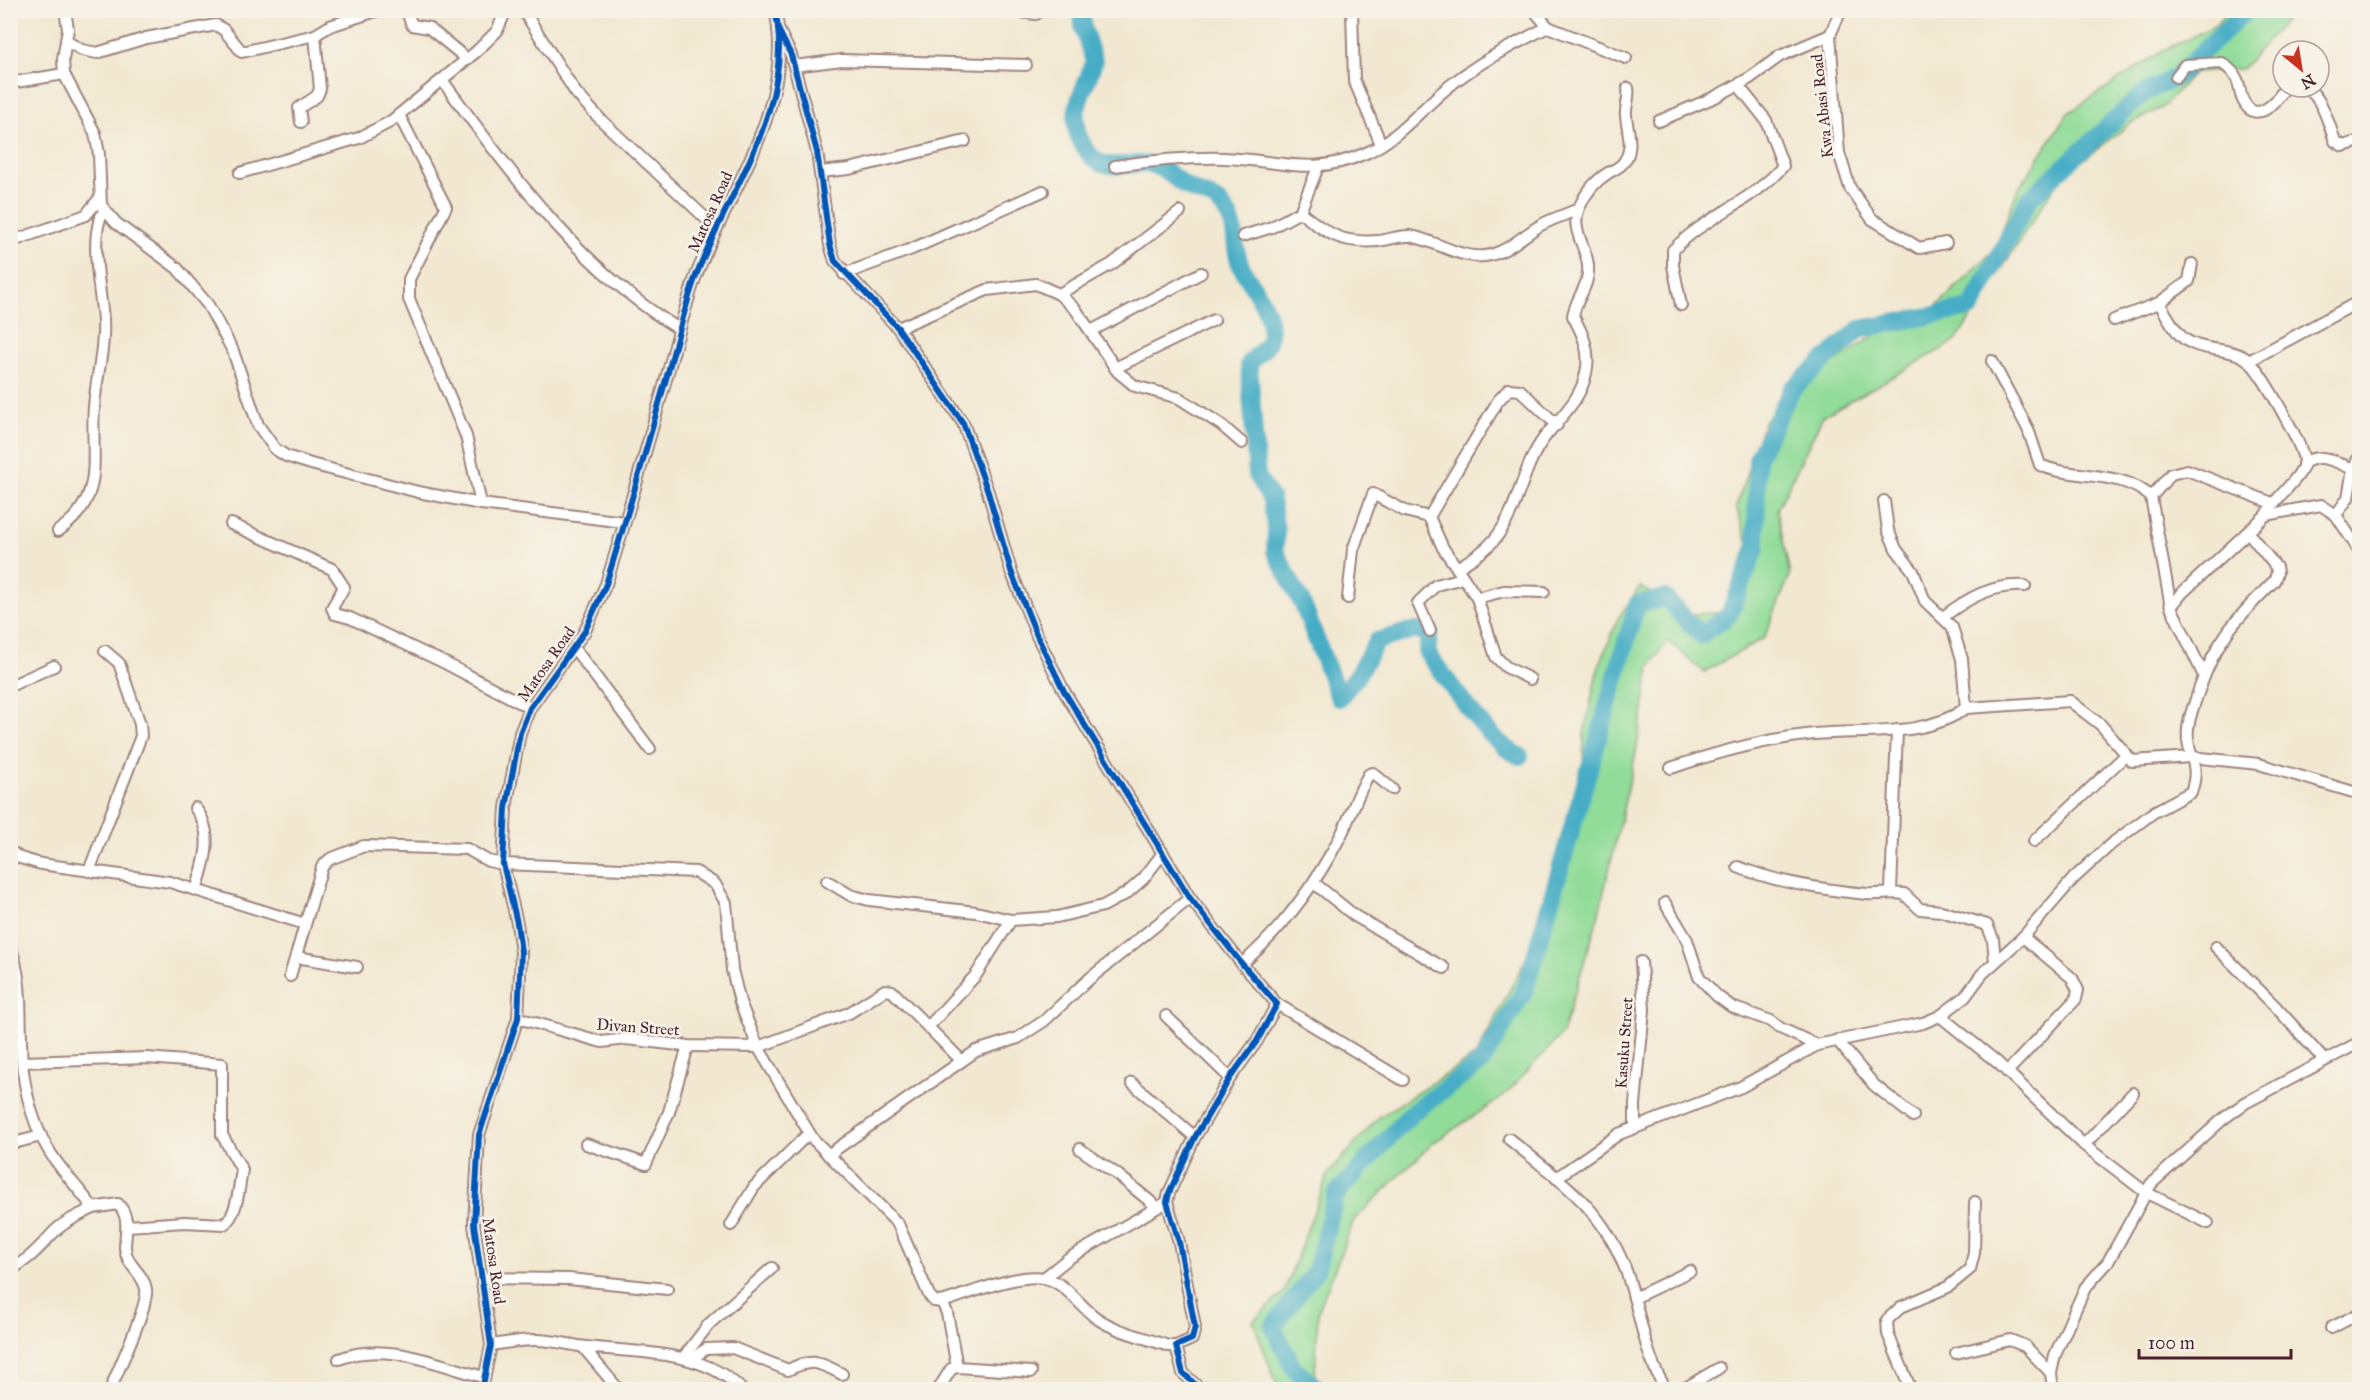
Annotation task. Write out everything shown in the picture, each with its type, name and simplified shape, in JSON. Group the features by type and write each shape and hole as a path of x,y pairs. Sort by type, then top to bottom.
{"street":[{"path":"65,10 68,29 63,59 64,74 94,133 99,154 99,199 104,211 116,223 177,268 208,305 233,351 258,425 275,449 286,456 311,464 418,492 481,504 624,522"},
{"path":"66,41 82,50 97,53 146,38 216,25 224,30 236,49 242,52 315,35 330,26 379,10"},
{"path":"405,10 412,25 429,28 467,59"},
{"path":"240,173 359,138 399,115 497,31 506,10"},
{"path":"523,10 576,93 601,120 716,228"},
{"name":"Matosa Road","path":"482,1389 491,1345 483,1278 477,1250 474,1209 479,1136 518,1018 521,952 517,922 503,864 506,808 520,733 530,708 585,631 606,584 695,280 716,228 762,131 775,87 778,29 774,10"},
{"path":"1006,10 1036,14"},
{"path":"1352,10 1354,80 1381,144"},
{"path":"1534,10 1548,27 1626,58"},
{"name":"Kwa Abasi Road","path":"1841,10 1830,35 1839,153 1850,188 1872,219 1919,248 1946,243"},
{"path":"1115,166 1162,159 1225,158 1287,166 1317,166 1359,156 1381,144 1410,123 1464,75 1548,27"},
{"path":"778,29 794,66 817,152 830,245 835,261 844,274 868,294 898,328 963,423 988,492 1011,571 1052,667 1190,898 1242,964 1277,1004 1403,1080"},
{"path":"301,122 299,108 317,96 320,89 315,35"},
{"path":"1659,122 1715,98 1780,56 1830,35"},
{"path":"794,66 842,60 1026,65"},
{"path":"2176,77 2185,65 2222,63 2237,78 2244,103 2251,110 2262,111 2273,106 2277,99"},
{"path":"10,83 64,74"},
{"path":"442,80 504,164 550,216 615,283 652,312 679,329"},
{"path":"1681,305 1673,266 1673,249 1688,234 1754,193 1783,166 1766,120 1738,85"},
{"path":"1299,212 1332,236 1344,240 1378,241 1407,236 1469,256 1486,256 1509,247 1546,222 1578,209 1599,180 1626,160 1629,145 1629,124 1626,115 1630,98 1628,88"},
{"path":"2318,99 2335,141 2343,146 2360,141"},
{"path":"399,115 446,207 409,279 409,299 466,436 481,504"},
{"path":"820,172 849,169 965,141"},
{"path":"1243,236 1272,227 1299,212 1317,166"},
{"path":"844,274 912,249 1043,191"},
{"path":"10,242 87,215 99,199"},
{"path":"1457,568 1482,551 1502,528 1528,465 1544,438 1567,412 1586,374 1586,345 1573,316 1578,300 1586,290 1588,268 1578,234 1578,209"},
{"path":"58,531 74,520 84,508 95,474 94,406 102,357 103,323 97,233 104,211"},
{"path":"1059,294 1112,264 1180,212"},
{"path":"2114,320 2159,303 2188,281 2192,264"},
{"path":"1091,331 1200,273"},
{"path":"898,328 987,290 1036,284 1059,294 1076,310 1116,368 1135,386 1179,398 1220,424 1242,443"},
{"path":"2249,361 2360,301"},
{"path":"2159,303 2182,338 2203,348 2215,349 2249,361 2290,428 2303,455 2303,464"},
{"path":"1116,368 1214,320"},
{"path":"1992,361 2028,429 2040,465 2118,480 2142,489 2151,497 2171,607 2204,676"},
{"path":"1429,517 1498,401 1509,389 1520,390 1557,425"},
{"path":"2336,515 2352,489 2353,469 2360,455"},
{"path":"2171,607 2266,515 2272,503 2303,464 2311,458 2321,456 2353,469"},
{"path":"2151,497 2171,474 2187,470 2272,503"},
{"path":"1348,598 1353,550 1373,494 1405,511 1429,517"},
{"path":"1884,501 1888,530 1896,549 1913,571 1925,601 1952,627 1962,659 1966,708"},
{"path":"2266,515 2321,505 2336,515 2360,552"},
{"path":"1429,517 1443,548 1477,598 1496,657 1506,667 1530,679"},
{"path":"231,524 332,569 344,587 332,608 334,614 350,618 445,663 530,708"},
{"path":"1556,1178 1593,1151 1635,1126 1694,1107 1742,1087 1817,1045 1923,1023 1940,1016 1965,997 1995,961 2023,937 2074,878 2110,845 2154,812 2192,792 2197,772 2187,732 2204,676 2215,648 2225,633 2274,581 2277,573 2276,567 2248,532"},
{"path":"1430,631 1418,603 1436,585 1463,578"},
{"path":"1943,617 1969,597 2009,585 2025,586"},
{"path":"1477,598 1504,591 1544,592"},
{"path":"574,648 650,748"},
{"path":"89,871 141,735 140,724 119,663 105,651"},
{"path":"10,686 54,666"},
{"path":"1671,768 1761,742 1814,734 1897,730 1955,716 1966,708 2070,701 2101,725 2125,756 2138,762 2192,757 2259,764 2360,794"},
{"path":"1891,892 1897,730"},
{"path":"2034,841 2125,756"},
{"path":"1242,964 1286,920 1314,883 1340,838 1369,774 1373,773 1392,789"},
{"path":"195,808 206,826 207,842 204,866 196,890"},
{"path":"290,976 322,867 330,859 348,850 364,846 466,849 488,861 503,864 696,872 708,878 726,903 732,970 740,1002 758,1047 809,1132 828,1155 898,1224 929,1295 934,1301 942,1302 1005,1282 1044,1278 1056,1283 1095,1316 1115,1328 1168,1346 1176,1346 1192,1339 1194,1327 1179,1242 1162,1205 1080,1149"},
{"path":"10,851 20,858 41,864 149,878 305,924"},
{"path":"827,881 850,895 869,900 976,912 1011,920 1058,917 1103,906 1127,893 1143,879 1163,853"},
{"path":"1738,867 1807,886 1865,894 1891,892 1904,894 1920,909 1941,911 1987,925 1993,939 1995,961"},
{"path":"1314,883 1355,916 1444,968"},
{"path":"828,1155 976,1051 1018,1038 1044,1021 1088,980 1190,898"},
{"path":"1665,903 1687,940 1699,977 1717,996 1732,1007 1771,1021 1780,1028 1817,1045"},
{"path":"928,1027 976,975 1011,920"},
{"path":"2007,1072 2076,999 2078,990 2072,978 2023,937"},
{"path":"10,945 22,999 16,1030 28,1092 41,1136 48,1150 93,1208"},
{"path":"2216,947 2276,1006 2324,1060"},
{"path":"296,957 357,967"},
{"name":"Kasuku Street","path":"1635,1126 1644,1010 1641,962"},
{"path":"758,1047 849,1013 885,990 892,991 962,1060"},
{"path":"1044,1278 1069,1258 1162,1205 1195,1137 1230,1078 1257,1041 1277,1004"},
{"path":"1166,1016 1230,1078"},
{"path":"1940,1016 2007,1072 2043,1109 2084,1145 2145,1192 2208,1223"},
{"name":"Divan Street","path":"518,1018 602,1042 626,1039 688,1046 758,1047"},
{"path":"1837,1041 1874,1085 1913,1116"},
{"path":"2053,1389 2051,1372 2058,1347 2085,1288 2108,1262 2145,1192 2223,1119 2256,1095 2360,1042"},
{"path":"586,1144 646,1164 669,1112 688,1046"},
{"path":"23,1062 147,1058 222,1064 222,1135 242,1170 236,1201 228,1221 224,1224 184,1222 128,1226"},
{"path":"1132,1083 1195,1137"},
{"path":"2084,1145 2133,1093"},
{"path":"731,1225 754,1187 809,1132"},
{"path":"10,1144 41,1136"},
{"path":"1509,1139 1581,1198 1603,1222 1625,1269 1646,1341 1667,1389"},
{"path":"1911,1389 1888,1334 1887,1320 1901,1307 1948,1287 1970,1269 1974,1253 1975,1202"},
{"path":"10,1270 31,1258 54,1232 69,1220 93,1208 118,1204 123,1209 128,1226 125,1250 133,1268 145,1283 147,1293 145,1306 110,1389"},
{"path":"687,1359 709,1324 772,1268"},
{"path":"1634,1298 1690,1271"},
{"path":"483,1278 568,1279 667,1289"},
{"path":"942,1302 947,1313 957,1367"},
{"path":"2331,1328 2360,1313"},
{"path":"491,1345 534,1340 558,1341 583,1347 687,1359 736,1383 742,1389"},
{"path":"1956,1353 2010,1340 2025,1346 2051,1372"},
{"path":"1176,1346 1183,1373 1201,1389"},
{"path":"583,1347 619,1389"},
{"path":"687,1359 706,1349 733,1348 788,1370 803,1363 819,1362 842,1374"},
{"path":"339,1359 362,1352 396,1354 484,1377"},
{"path":"938,1389 951,1369 957,1367 1032,1372"},
{"path":"1682,1389 1719,1368"}],"green space":[{"path":"2227,11 2294,11 2242,69 2195,72 2163,107 2130,124 2059,179 1956,341 1823,416 1777,510 1790,575 1764,638 1704,672 1668,641 1650,666 1636,753 1598,917 1562,1034 1503,1097 1434,1142 1354,1220 1318,1312 1315,1377 1322,1389 1278,1389 1253,1321 1284,1292 1328,1174 1379,1117 1476,1055 1546,920 1582,802 1584,734 1597,672 1618,618 1640,587 1689,614 1731,612 1748,544 1736,507 1764,421 1806,382 1894,322 1936,307 1995,249 2018,189 2068,113 2164,50 2216,25"}],"waterway":[{"path":"1082,10 1083,28 1094,61 1077,109 1076,119 1080,139 1096,161 1114,166 1144,164 1155,166 1189,188 1218,202 1227,213 1234,229 1242,268 1266,311 1269,320 1269,339 1266,346 1249,364 1257,476 1271,499 1276,531 1275,551 1303,605 1339,698 1355,679 1377,641 1410,631 1430,631 1427,653 1483,725 1496,739 1520,756"},
{"path":"1319,1390 1294,1369 1273,1327 1316,1270 1336,1194 1413,1112 1481,1063 1525,990 1637,604 1665,598 1701,635 1729,615 1756,548 1757,459 1792,389 1860,329 1971,308 2029,199 2144,93 2176,77 2247,10"}],"cycle path":[{"path":"482,1390 491,1345 474,1224 479,1135 518,1018 521,952 517,923 503,864 506,808 520,733 530,708 585,631 606,584 694,281 754,150 767,116 776,81 779,46 775,10"},
{"path":"778,29 791,55 817,152 830,245 835,261 898,328 963,423 988,492 1011,571 1037,636 1064,691 1190,898 1277,1004 1257,1041 1230,1078 1195,1137 1167,1202 1179,1242 1195,1327 1192,1339 1176,1346 1183,1373 1201,1390"}]}
